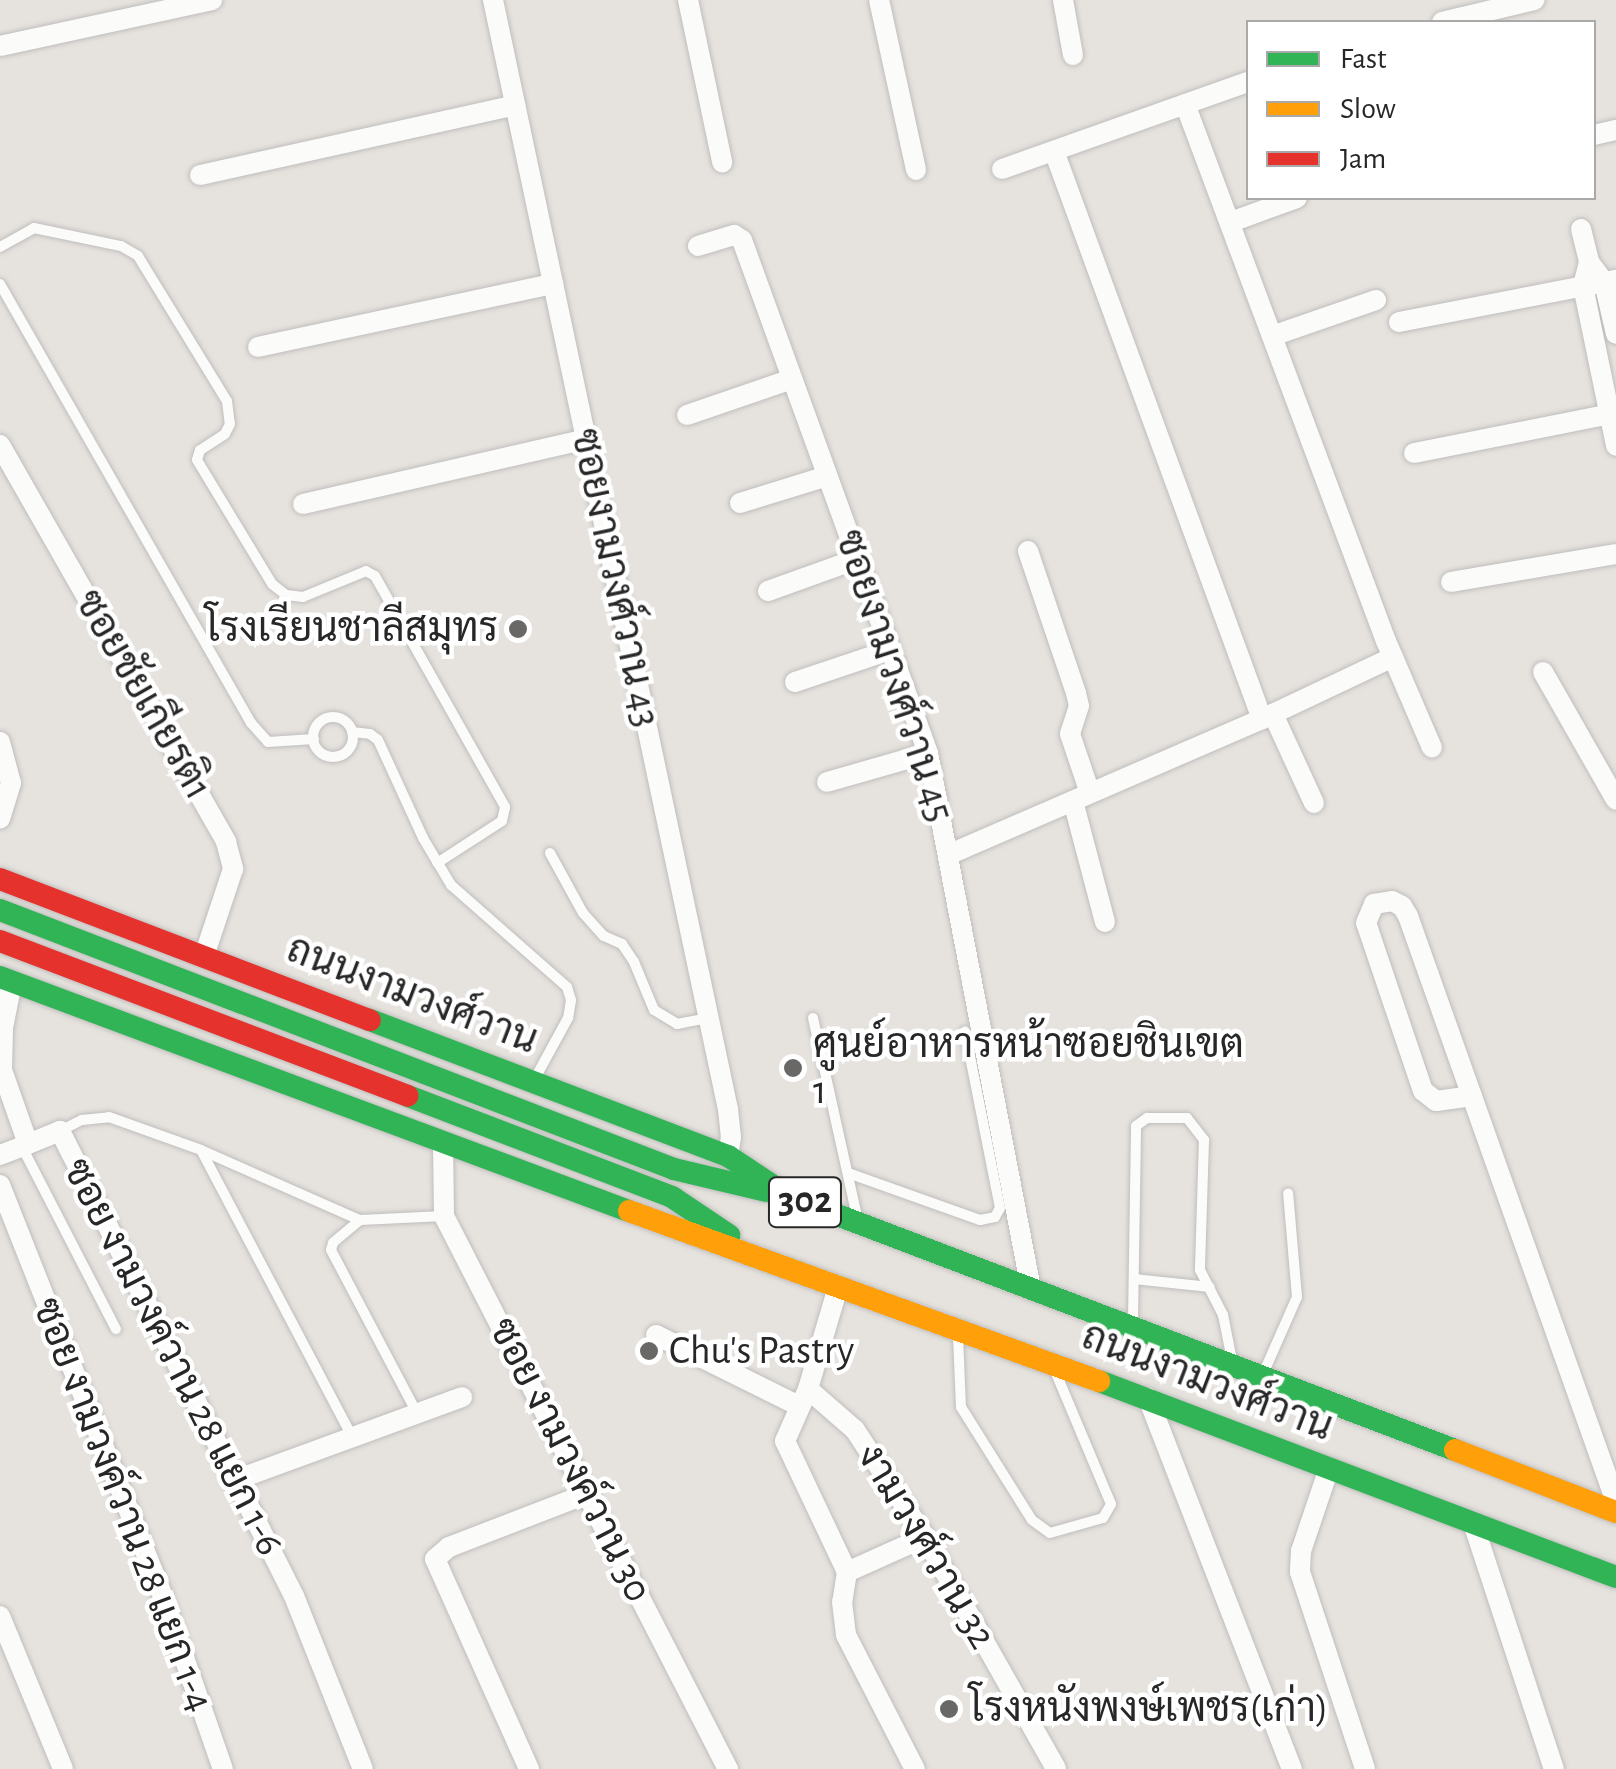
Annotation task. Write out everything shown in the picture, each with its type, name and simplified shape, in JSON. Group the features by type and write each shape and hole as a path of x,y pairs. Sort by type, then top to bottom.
{"main road":[{"name":"ถนนงามวงศ์วาน","path":"0,880 728,1156 790,1196"},
{"name":"ถนนงามวงศ์วาน","path":"0,910 674,1169 790,1196 1616,1512"},
{"name":"ถนนงามวงศ์วาน","path":"0,941 672,1197 769,1262"},
{"name":"ถนนงามวงศ์วาน","path":"6,980 443,1144 1148,1398 1616,1578"}],"street":[{"path":"0,46 212,0"},
{"name":"ซอยงามวงศ์วาน 43","path":"493,0 730,1123 728,1156"},
{"path":"688,0 722,162"},
{"path":"879,0 916,170"},
{"path":"1063,0 1074,56"},
{"path":"1452,16 1534,0"},
{"path":"1002,170 1246,83"},
{"path":"1186,104 1392,658 1432,748"},
{"path":"200,175 515,105"},
{"path":"1054,151 1268,717 1314,803"},
{"path":"1231,222 1292,200"},
{"path":"1580,229 1616,334"},
{"name":"ซอยงามวงศ์วาน 45","path":"698,246 731,236 742,240 928,753 1031,1289"},
{"path":"1399,322 1601,282"},
{"path":"1601,282 1616,446"},
{"path":"258,347 553,284"},
{"path":"1275,335 1376,300"},
{"path":"687,415 792,379"},
{"path":"1414,453 1613,413"},
{"path":"303,504 586,439"},
{"name":"ซอยชัยเกียรติ1","path":"0,445 226,842 232,868 204,956"},
{"path":"740,503 827,476"},
{"path":"1028,551 1079,706 1070,734 1105,922"},
{"path":"1451,582 1616,554"},
{"path":"768,591 857,559"},
{"path":"794,682 890,650"},
{"path":"950,854 1268,717 1392,658"},
{"path":"1543,672 1616,800"},
{"path":"0,742 11,783 0,818"},
{"path":"826,782 928,753"},
{"path":"1472,1096 1436,1101 1423,1091 1366,923 1374,904 1392,902 1402,906 1408,916 1472,1096 1616,1502"},
{"name":"ซอย งามวงค์วาน 28 แยก 1-6","path":"6,980 2,1070 25,1145 60,1132 294,1596 363,1769"},
{"name":"ซอย งามวงค์วาน 30","path":"443,1144 444,1216 728,1769"},
{"path":"0,1155 25,1145"},
{"name":"ซอย งามวงค์วาน 28 แยก 1-4","path":"0,1186 163,1598 223,1769"},
{"name":"งามวงศ์วาน 32","path":"838,1287 804,1398 785,1441 847,1572 842,1602 846,1635 916,1769"},
{"path":"656,1335 804,1398"},
{"path":"233,1480 462,1397"},
{"name":"งามวงศ์วาน 32","path":"804,1398 855,1430 925,1537 1056,1769"},
{"path":"1148,1398 1292,1769"},
{"path":"1328,1468 1302,1551 1300,1572 1366,1769"},
{"path":"529,1769 434,1559 449,1547 586,1494"},
{"path":"1473,1523 1554,1769"},
{"path":"847,1572 925,1537"},
{"path":"0,1616 63,1769"}],"lane":[{"path":"0,247 34,228 121,246 138,256 227,401 230,424 225,434 200,450 197,460 272,584 286,595 303,596 366,571 375,576 505,807 502,821 437,863"},
{"path":"0,284 251,723 268,742 314,739"},
{"path":"328,718 342,719 352,732 350,748 338,756 320,752 314,739 318,724 328,718"},
{"path":"352,732 370,734 378,740 437,863 466,902 568,987 568,1018 534,1081"},
{"path":"550,853 583,913 604,936 622,944 634,962 654,1010 677,1024 708,1018"},
{"path":"813,1018 859,1224"},
{"path":"848,1174 980,1220 995,1217 1000,1208 965,1031"},
{"path":"60,1132 82,1120 108,1118 201,1150 360,1220 444,1216"},
{"path":"1133,1327 1136,1126 1146,1118 1187,1118 1204,1140 1200,1270 1222,1314 1233,1366"},
{"path":"25,1145 116,1329"},
{"path":"201,1150 352,1437"},
{"path":"1262,1377 1296,1297 1288,1193"},
{"path":"360,1220 332,1243 331,1250 417,1413"},
{"path":"1134,1279 1210,1287"},
{"path":"958,1330 961,1407 1032,1520 1050,1532 1103,1518 1111,1504 1052,1363"}],"traffic: fast":[{"path":"0,910 674,1169 766,1191"},
{"path":"0,977 629,1211"},
{"path":"370,1020 728,1156 790,1197 1455,1450"},
{"path":"408,1096 672,1197 729,1235"},
{"path":"1099,1381 1616,1577"}],"traffic: slow":[{"path":"629,1211 1099,1381"},
{"path":"1455,1450 1616,1512"}],"traffic: jam":[{"path":"0,879 370,1020"},
{"path":"0,941 408,1096"}],"place":[{"name":"โรงเรียนชาลีสมุทร","path":"518,629"},
{"name":"ศูนย์อาหารหน้าซอยชินเขต 1","path":"793,1068"},
{"name":"Chu's Pastry","path":"649,1351"},
{"name":"โรงหนังพงษ์เพชร(เก่า)","path":"949,1709"}]}
